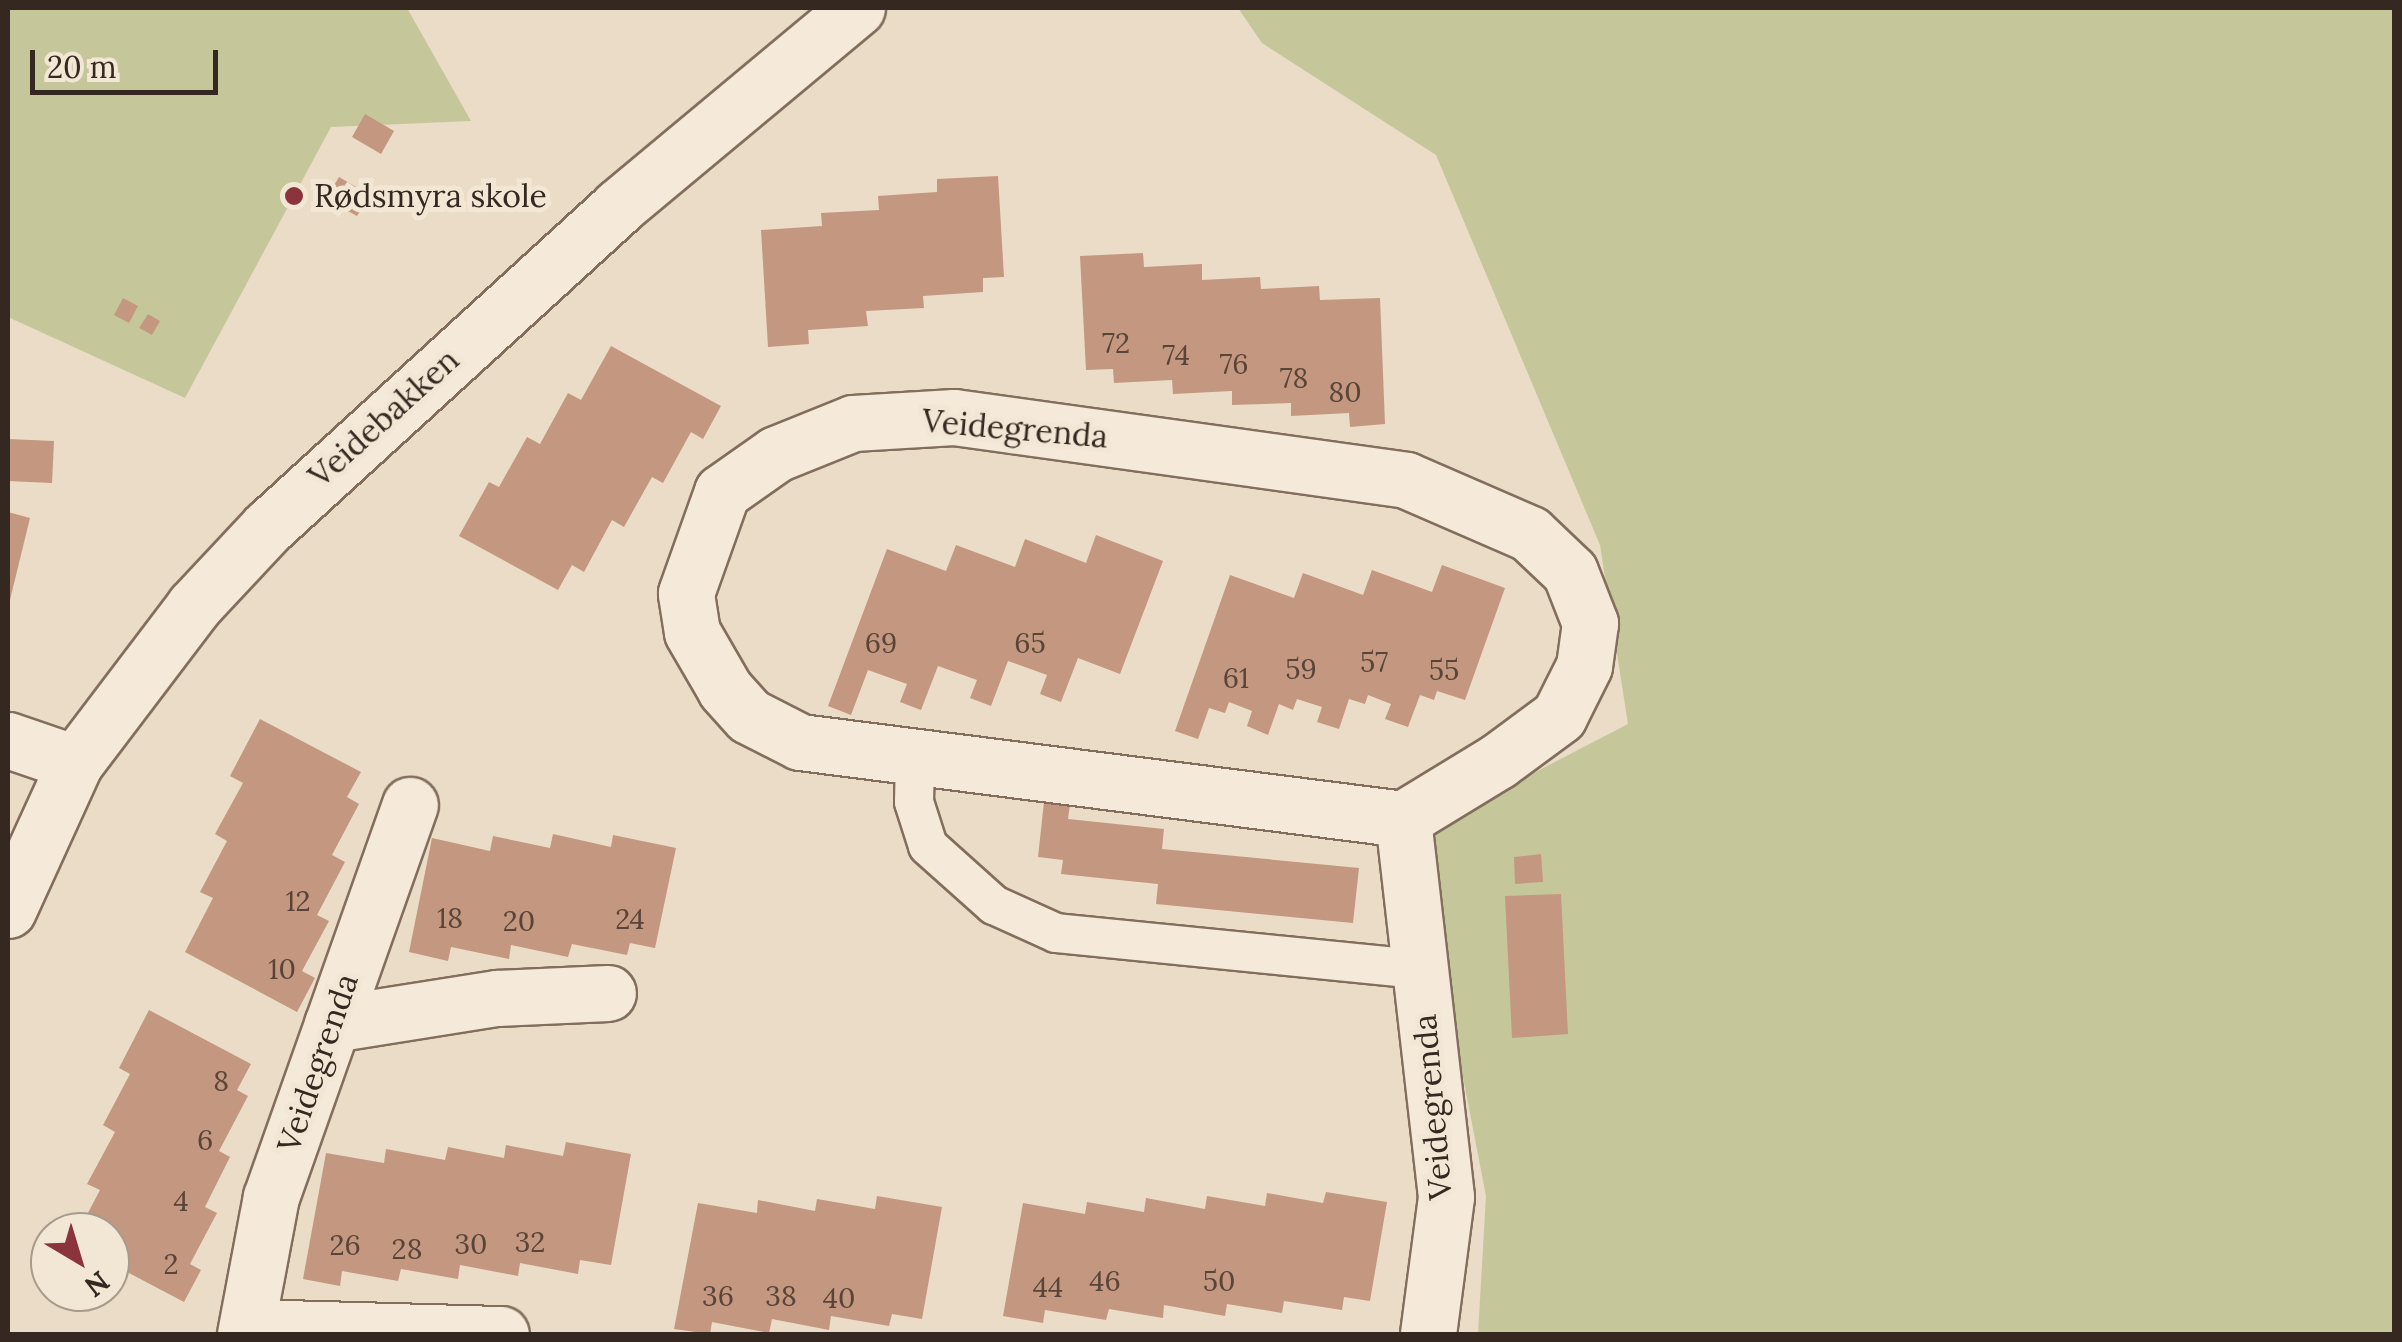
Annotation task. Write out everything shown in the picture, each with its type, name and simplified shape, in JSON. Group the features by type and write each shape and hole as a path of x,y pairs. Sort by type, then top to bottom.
{"street":[{"name":"Veidebakken","path":"8,910 75,764 194,606 301,493 618,207 857,8"},
{"name":"Veidegrenda","path":"954,417 1406,480 1530,534 1570,572 1590,623 1584,666 1559,716 1404,819 800,742 748,716 725,689 692,632 686,593 722,492 776,454 853,423 954,417"},
{"path":"8,740 75,764"},
{"name":"Veidegrenda","path":"410,805 270,1198 247,1331 501,1334"},
{"name":"Veidegrenda","path":"1404,819 1446,1197 1428,1334"},
{"path":"332,1024 497,998 608,993"}],"lane":[{"path":"915,758 914,802 928,846 994,905 1056,933 1419,969"}],"green space":[{"path":"8,8 407,8 471,121 331,127 185,398 8,317"},
{"path":"1238,8 2394,8 2394,1334 1478,1334 1486,1196 1416,834 1628,724 1600,545 1436,155 1262,43"}],"building":[{"path":"365,114 394,131 381,154 352,137"},
{"path":"998,176 1004,277 983,278 983,292 923,296 924,308 866,311 868,326 808,330 809,344 768,347 761,230 822,226 821,213 879,210 878,196 937,192 937,179"},
{"path":"339,177 370,195 357,216 326,199"},
{"path":"1143,253 1144,267 1202,264 1202,280 1260,277 1261,289 1319,286 1320,300 1380,298 1385,424 1350,427 1349,413 1291,416 1291,403 1232,405 1232,391 1173,394 1172,380 1114,383 1113,369 1086,370 1080,256"},
{"path":"123,298 138,306 129,323 114,315"},
{"path":"148,314 160,321 152,335 139,328"},
{"path":"611,346 721,406 703,439 691,432 663,483 652,477 624,527 612,520 584,572 572,565 558,590 459,536 489,482 499,487 527,437 540,444 568,393 581,400"},
{"path":"8,439 54,441 52,483 8,481"},
{"path":"8,512 30,518 9,604 8,603"},
{"path":"1096,535 1163,561 1120,674 1078,658 1061,702 1040,694 1047,675 1008,661 991,706 970,698 977,680 938,666 921,710 900,702 907,684 868,670 851,715 828,706 887,549 946,571 956,545 1015,567 1025,539 1086,563"},
{"path":"1442,565 1505,588 1465,700 1437,691 1434,700 1420,695 1408,727 1385,719 1391,704 1368,695 1365,704 1349,699 1339,729 1317,722 1322,707 1297,699 1293,710 1279,704 1268,735 1247,726 1252,711 1229,702 1225,713 1209,708 1198,739 1175,731 1230,575 1294,598 1303,573 1363,595 1372,570 1432,592"},
{"path":"260,719 361,772 347,797 359,804 332,855 345,862 317,915 329,921 302,971 315,978 297,1012 185,952 213,898 200,892 227,841 215,834 243,783 230,776"},
{"path":"1044,802 1070,804 1068,819 1164,829 1162,849 1359,868 1353,923 1156,904 1158,884 1061,874 1063,860 1038,857"},
{"path":"553,834 611,847 613,835 676,848 655,948 630,943 627,955 572,944 568,957 511,945 509,959 451,947 448,961 409,952 432,838 490,851 493,836 550,848"},
{"path":"1541,854 1543,882 1515,884 1514,857"},
{"path":"1561,894 1568,1034 1512,1038 1505,896"},
{"path":"149,1010 251,1064 237,1090 248,1096 219,1151 230,1157 205,1207 217,1213 190,1264 201,1270 184,1302 130,1274 130,1212 88,1212 100,1190 87,1184 115,1132 103,1125 130,1074 119,1068"},
{"path":"566,1142 631,1154 611,1265 580,1260 578,1274 520,1263 518,1276 460,1265 458,1279 401,1269 398,1281 342,1271 340,1286 303,1279 326,1153 384,1163 386,1149 445,1160 448,1147 504,1158 506,1145 563,1156"},
{"path":"1326,1192 1387,1202 1370,1301 1344,1297 1342,1310 1284,1301 1282,1313 1227,1304 1225,1316 1164,1305 1163,1318 1109,1309 1106,1320 1045,1310 1043,1323 1003,1316 1023,1203 1085,1214 1087,1202 1144,1212 1146,1198 1205,1209 1207,1196 1265,1206 1267,1193 1323,1203"},
{"path":"877,1196 942,1207 922,1319 892,1314 889,1326 831,1316 829,1330 772,1319 769,1333 712,1322 710,1334 674,1329 698,1203 757,1213 758,1200 815,1211 817,1199 875,1209"}],"place":[{"name":"Rødsmyra skole","path":"294,196"}]}
